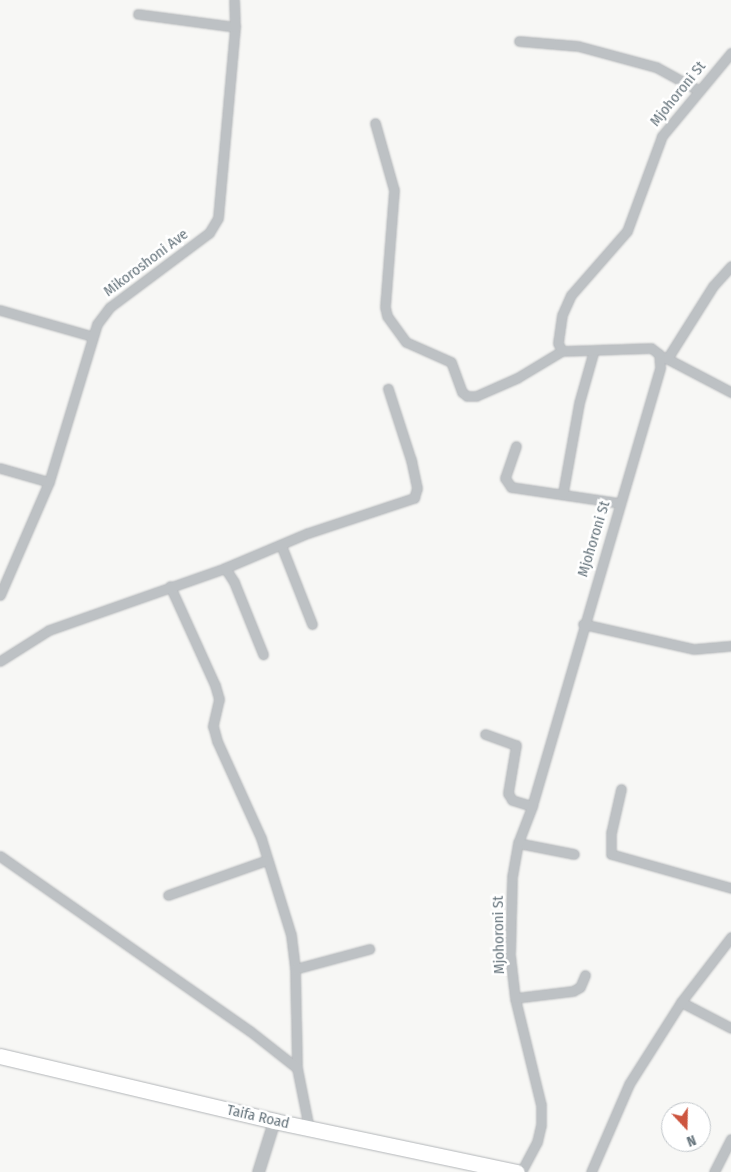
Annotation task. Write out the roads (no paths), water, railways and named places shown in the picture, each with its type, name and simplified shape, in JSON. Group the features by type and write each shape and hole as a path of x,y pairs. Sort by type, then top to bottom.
{"highway":[{"name":"Taifa Road","path":"0,1056 274,1121 517,1172"}],"street":[{"name":"Mikoroshoni Ave","path":"0,595 49,482 82,377 91,336 110,307 209,233 215,225 220,203 235,27 234,0"},
{"path":"138,14 235,27"},
{"path":"519,41 587,48 656,67 698,90"},
{"name":"Mjohoroni St","path":"562,351 558,343 562,315 571,295 627,231 662,136 698,90 731,53"},
{"path":"375,123 394,190 385,307 387,316 406,342 451,362 462,392 467,396 476,396 517,378 562,351 651,348 731,392"},
{"path":"663,356 713,286 731,266"},
{"path":"0,310 91,336"},
{"path":"563,492 579,403 594,350"},
{"name":"Mjohoroni St","path":"521,1172 537,1142 542,1125 541,1105 515,998 510,912 518,843 532,806 618,503 663,356"},
{"path":"0,661 49,630 225,568 281,545 414,498 417,488 415,478 388,389"},
{"path":"516,446 506,483 511,487 563,492 618,503"},
{"path":"0,468 49,482"},
{"path":"281,545 312,624"},
{"path":"225,568 234,582 263,654"},
{"path":"170,586 215,685 219,699 213,726 217,741 261,838 291,935 295,969 297,1068 309,1128"},
{"path":"583,624 694,649 731,646"},
{"path":"485,734 516,745 508,792 512,800 532,806"},
{"path":"621,789 610,840 611,854 731,888"},
{"path":"518,843 574,854"},
{"path":"0,856 250,1031 297,1068"},
{"path":"168,895 267,860"},
{"path":"591,1172 629,1084 681,1002 731,938"},
{"path":"295,969 369,949"},
{"path":"515,998 573,991 580,987 585,975"},
{"path":"681,1002 731,1028"},
{"path":"258,1172 274,1121"},
{"path":"714,1172 731,1139"}]}
